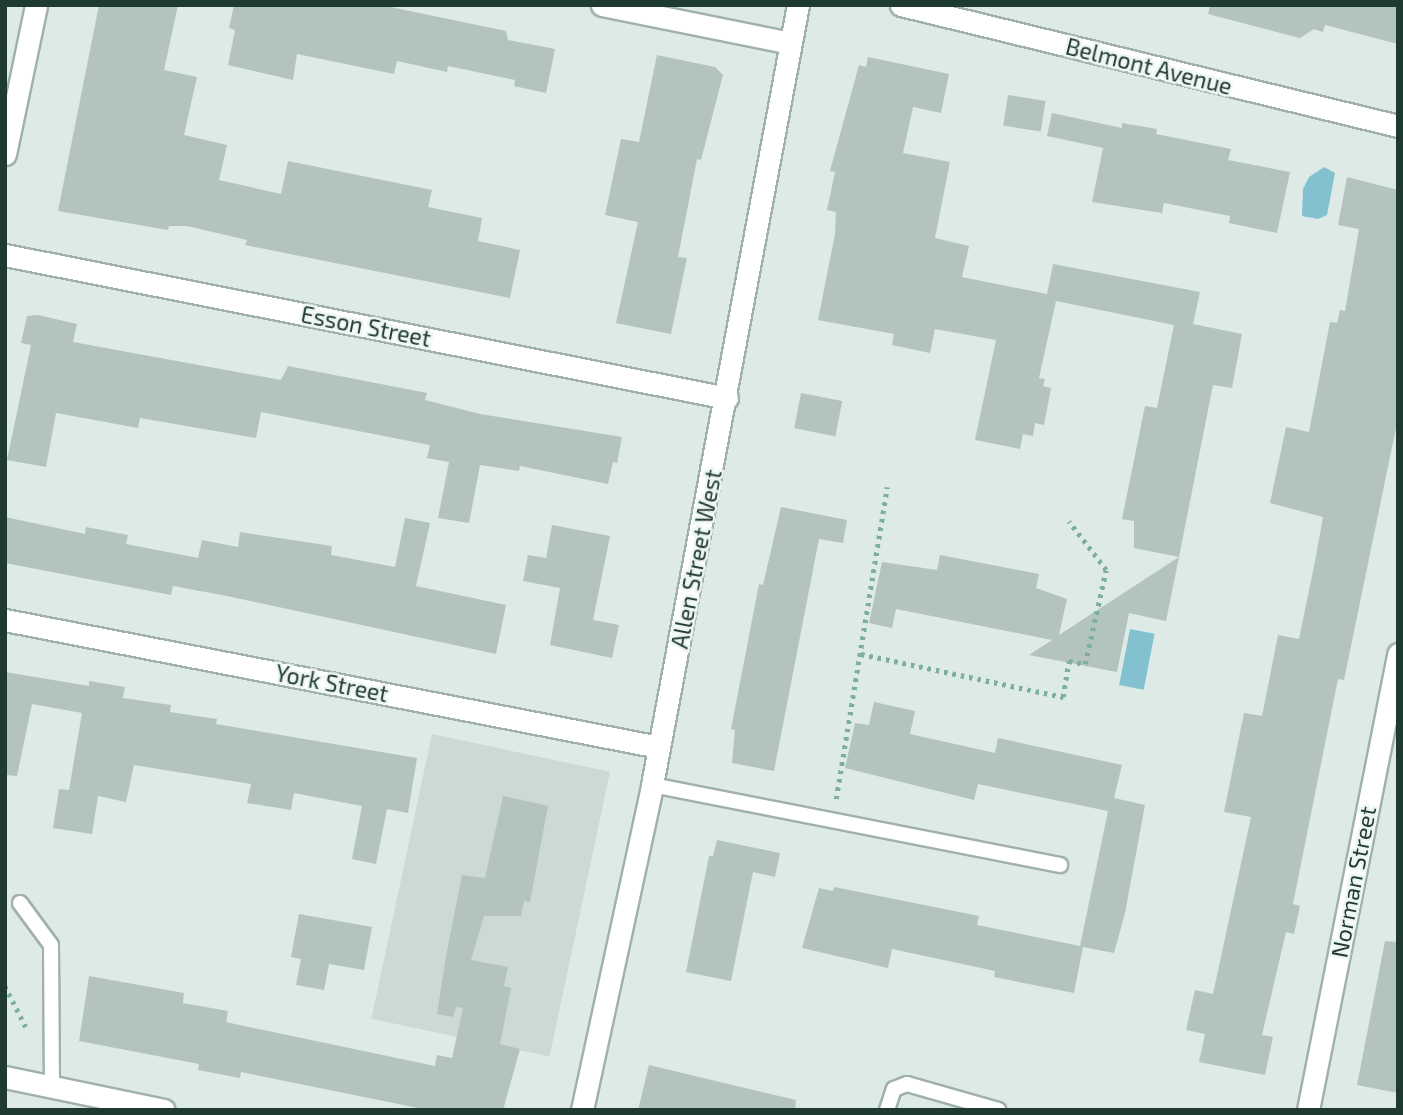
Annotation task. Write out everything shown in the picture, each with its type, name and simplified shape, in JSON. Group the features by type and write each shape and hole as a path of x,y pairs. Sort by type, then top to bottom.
{"street":[{"path":"5,154 36,5"},
{"path":"602,5 790,43"},
{"name":"Allen Street West","path":"582,1110 652,785 727,398 798,5"},
{"name":"Belmont Avenue","path":"901,5 1398,126"},
{"name":"Esson Street","path":"5,256 727,398"},
{"name":"York Street","path":"5,620 659,747"},
{"name":"Norman Street","path":"1308,1110 1398,654"},
{"path":"5,1077 164,1110"}],"lane":[{"path":"652,785 1060,865"},
{"path":"20,903 51,945 52,1087"},
{"path":"887,1110 894,1090 907,1084 950,1103 998,1110"}],"path":[{"path":"833,820 887,487"},
{"path":"861,654 1063,697 1069,661 1085,664 1106,570 1069,522"},
{"path":"5,986 30,1036"}],"shaded area":[{"path":"432,734 610,772 550,1056 371,1019"}],"water":[{"path":"1324,167 1335,173 1327,215 1318,219 1302,216 1303,189 1309,177"},
{"path":"1130,629 1155,634 1144,690 1119,685"}],"building":[{"path":"99,5 178,5 164,70 197,77 184,135 227,145 219,180 281,194 288,161 432,190 428,207 482,218 478,241 520,250 510,298 245,245 247,240 187,226 169,226 168,230 58,211"},
{"path":"234,5 381,5 506,31 508,40 555,49 546,93 514,86 515,80 448,66 447,72 397,61 394,74 297,54 293,80 228,65 235,30 229,28"},
{"path":"1210,5 1398,5 1398,44 1325,25 1323,32 1314,29 1300,38 1208,14"},
{"path":"657,55 715,67 723,75 701,160 697,159 678,257 687,258 671,334 616,323 638,222 605,215 621,139 639,142"},
{"path":"868,57 949,74 941,113 913,107 903,153 950,162 935,238 969,246 962,277 1047,294 1053,264 1200,292 1193,324 1242,334 1232,388 1213,385 1179,557 1134,548 1134,521 1122,519 1145,406 1157,408 1174,325 1056,301 1039,378 1045,379 1043,386 1051,388 1044,425 1035,423 1033,436 1023,434 1020,449 975,440 996,340 935,329 930,353 892,345 894,334 818,320 835,234 836,212 827,210 835,172 830,171 859,65 866,67"},
{"path":"1008,95 1046,101 1041,132 1003,126"},
{"path":"1052,113 1122,128 1122,123 1157,129 1156,134 1231,149 1228,160 1290,172 1277,233 1229,223 1230,216 1164,203 1162,213 1092,202 1103,148 1047,136"},
{"path":"1347,177 1398,190 1397,423 1344,680 1338,679 1293,904 1300,906 1294,934 1286,932 1262,1035 1273,1037 1265,1075 1199,1062 1205,1034 1186,1030 1195,990 1213,994 1251,817 1224,812 1244,713 1262,716 1278,635 1299,639 1315,561 1323,517 1270,503 1286,427 1309,432 1330,322 1337,323 1340,310 1345,311 1359,229 1338,225"},
{"path":"38,315 77,324 73,342 281,380 288,366 427,393 425,400 480,414 622,437 617,463 613,462 608,484 520,466 519,471 480,465 469,523 438,518 449,462 427,458 430,445 261,412 256,438 140,418 138,428 56,413 46,467 7,460 31,345 21,343 27,316"},
{"path":"801,393 842,401 835,436 794,428"},
{"path":"781,507 847,520 843,543 819,539 774,771 732,763 735,730 731,729 759,584 763,585"},
{"path":"5,517 85,534 86,527 128,535 126,544 198,558 202,540 238,547 240,532 332,546 331,555 395,567 405,518 430,523 416,586 506,605 496,654 227,596 173,586 171,595 5,563"},
{"path":"552,525 610,536 593,620 619,625 612,658 550,645 560,588 523,581 528,555 546,558"},
{"path":"940,555 1039,574 1036,588 1067,599 1059,635 1179,557 1166,621 1129,613 1117,672 1029,655 1052,640 896,609 892,628 869,623 882,562 937,570"},
{"path":"5,672 89,686 89,681 125,687 123,698 171,705 170,712 217,719 216,724 417,758 408,813 387,809 376,864 352,859 362,806 294,793 291,810 247,803 251,784 134,765 126,802 98,796 92,834 53,828 59,789 69,790 82,713 32,704 17,776 5,775"},
{"path":"874,702 915,711 910,734 995,753 998,738 1122,765 1114,798 1145,805 1125,913 1114,953 1083,947 1074,993 994,977 995,971 892,949 888,968 802,948 819,888 833,891 834,887 979,916 977,925 1080,946 1108,811 978,784 974,800 845,768 855,723 869,725"},
{"path":"503,796 548,806 530,902 524,901 521,916 484,916 471,960 508,967 504,986 511,988 500,1044 520,1049 503,1110 428,1110 241,1072 240,1078 198,1070 199,1064 79,1041 89,976 184,993 183,1003 228,1011 226,1022 435,1066 437,1055 452,1058 463,1008 456,1007 453,1017 437,1014 446,956 462,875 485,878"},
{"path":"717,840 780,853 775,877 753,872 731,981 686,972 709,856 713,856"},
{"path":"299,914 372,927 364,970 329,964 324,990 296,985 301,959 291,957"},
{"path":"1385,941 1398,942 1398,1093 1357,1085"},
{"path":"649,1065 796,1100 795,1110 638,1110"}]}
